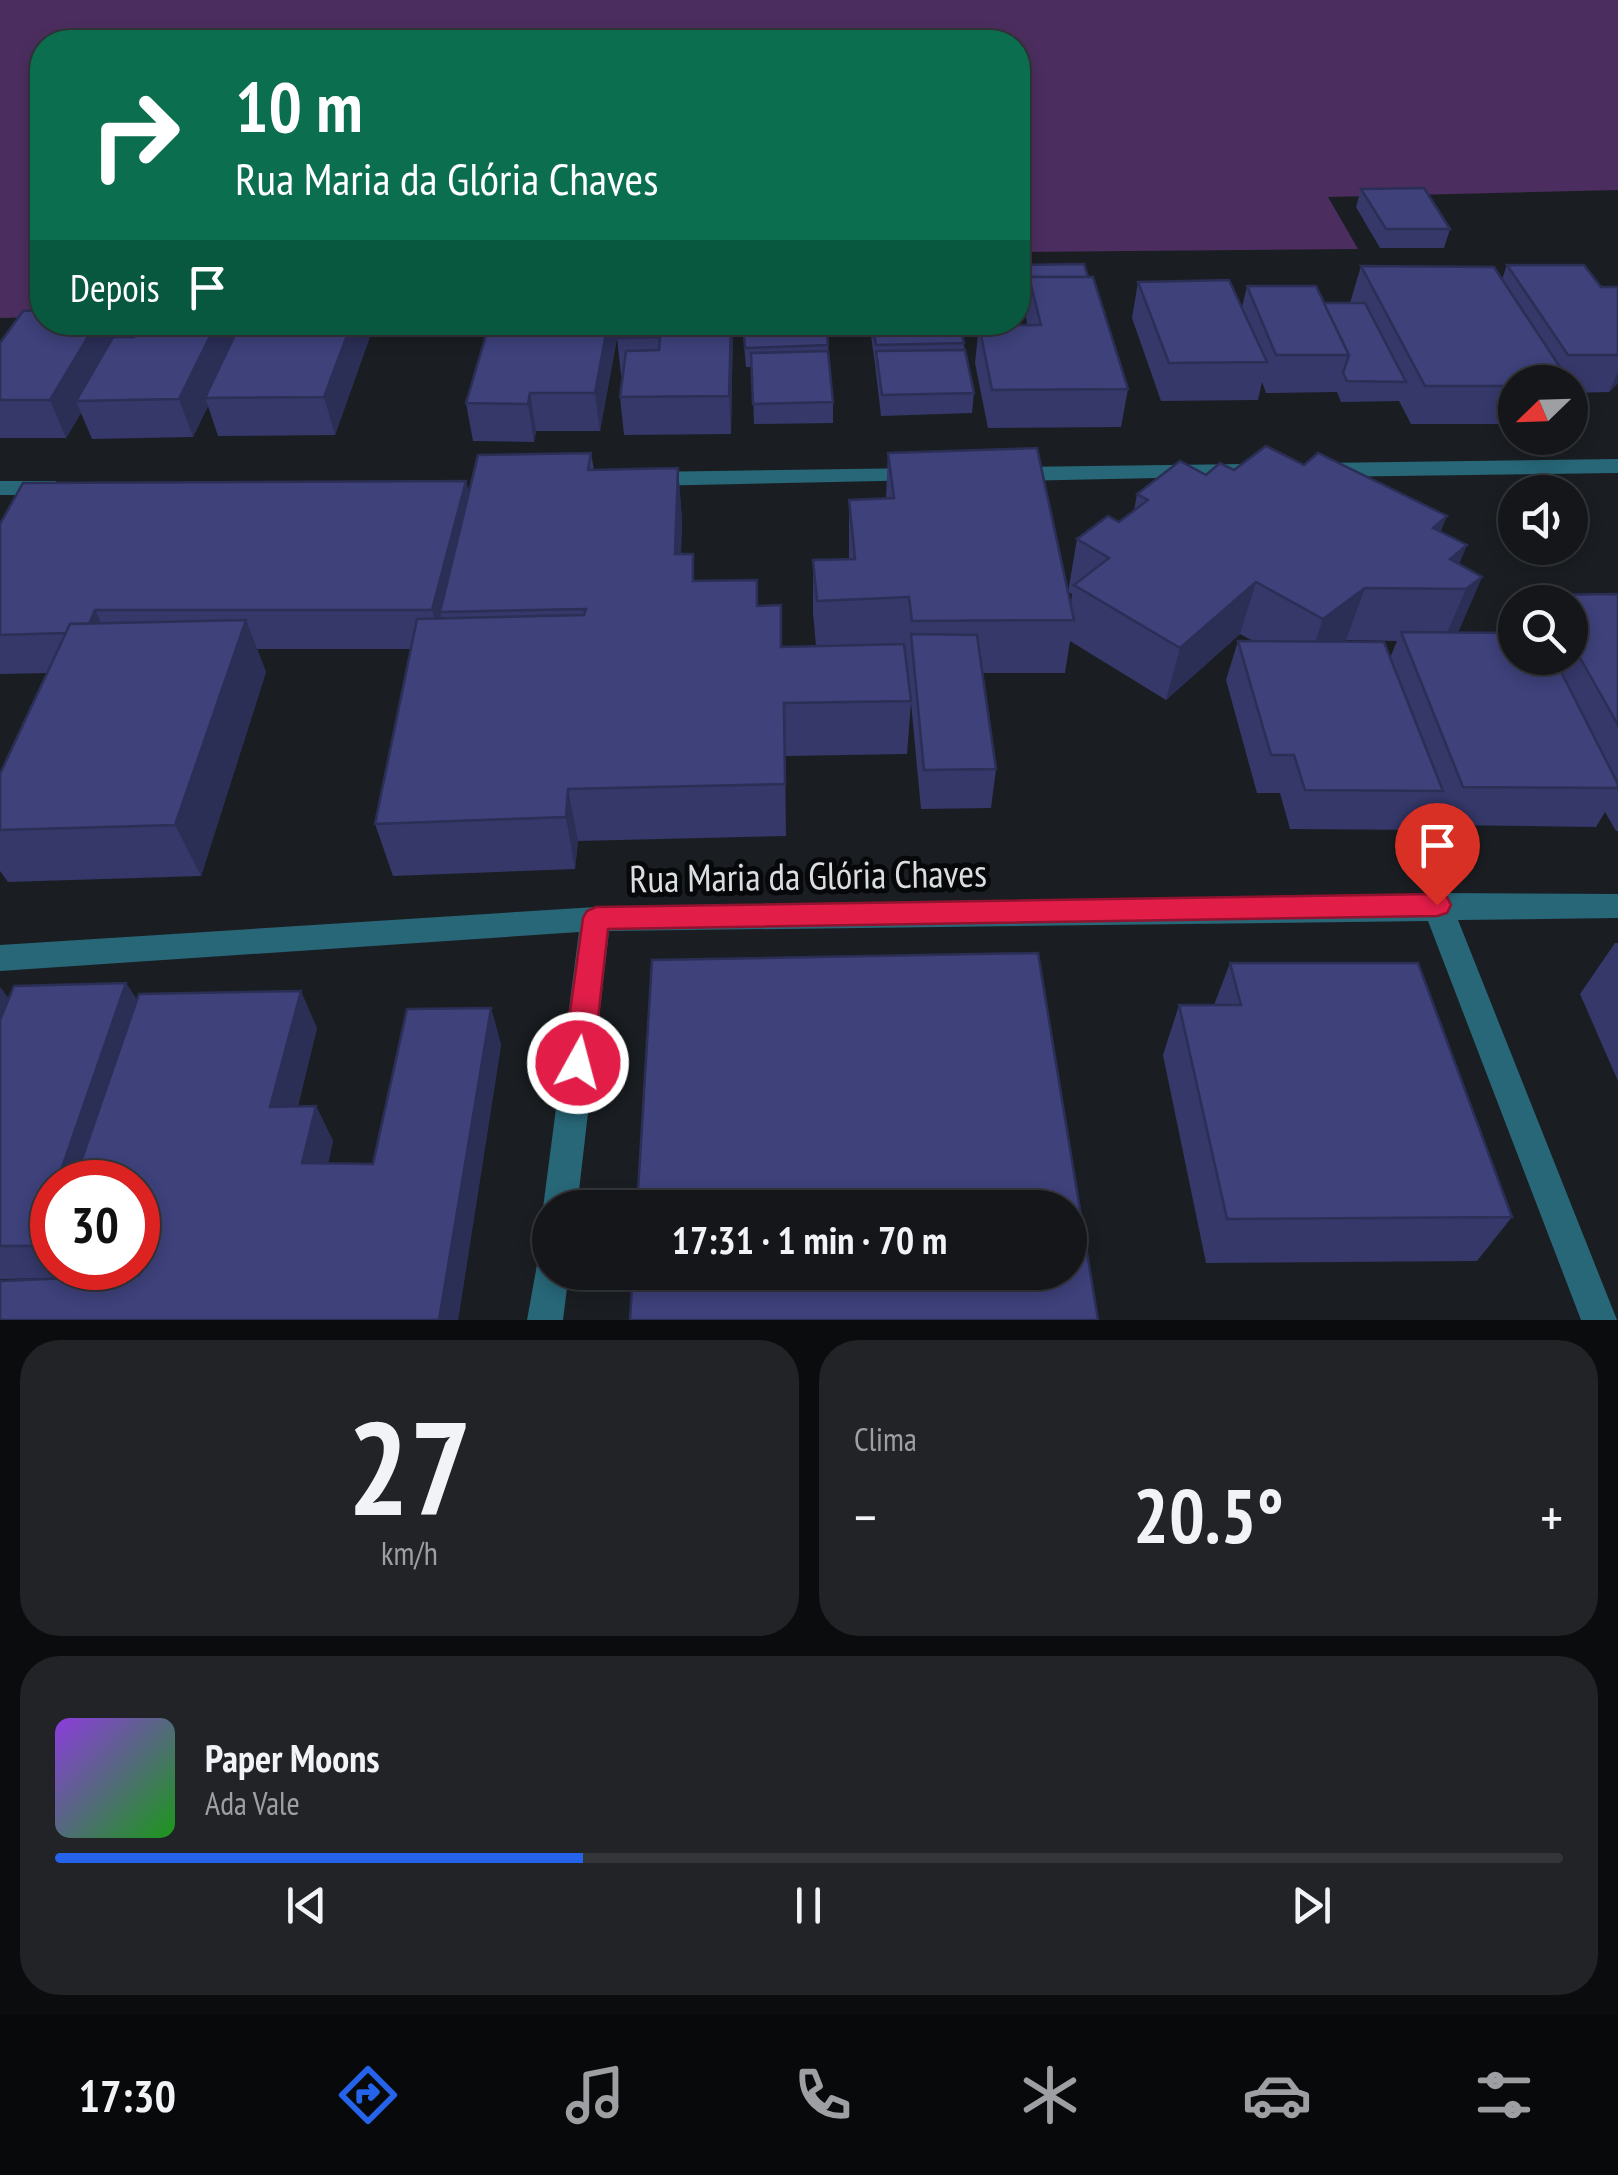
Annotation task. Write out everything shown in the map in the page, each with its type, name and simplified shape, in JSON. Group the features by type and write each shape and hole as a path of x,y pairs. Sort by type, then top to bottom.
{"street":[{"path":"1298,470 1618,466"},
{"path":"979,474 1258,471"},
{"path":"619,480 939,475"},
{"path":"0,488 80,487"},
{"path":"1437,905 1599,1320"},
{"name":"Rua Maria da Glória Chaves","path":"0,958 596,918 1437,905 1618,906"},
{"path":"562,1190 596,918"},
{"path":"545,1320 549,1290"}],"shaded area":[{"path":"0,0 1618,0 1618,190 1328,197 1358,249 1030,252 1030,30 30,30 30,317 0,318"}],"building":[{"path":"1424,188 1450,229 1386,229 1361,189"},
{"path":"1084,264 1088,277 1030,277 1030,265"},
{"path":"1507,265 1584,265 1601,287 1618,287 1618,355 1568,355"},
{"path":"1361,266 1494,267 1559,365 1498,365 1498,386 1425,386"},
{"path":"1030,277 1093,277 1128,389 992,390 981,335 1030,335 1030,325 1041,325"},
{"path":"1229,280 1267,362 1169,363 1138,282"},
{"path":"1247,286 1316,286 1349,355 1276,355"},
{"path":"1324,303 1365,303 1406,382 1347,381 1343,373 1349,355"},
{"path":"23,311 30,311 30,335 89,335 50,400 0,400 0,343"},
{"path":"211,335 179,399 76,401 113,337"},
{"path":"235,335 347,335 324,397 205,398"},
{"path":"486,335 606,335 595,393 530,393 528,404 466,403"},
{"path":"731,335 729,396 620,397 626,351 659,350 660,337 617,338"},
{"path":"744,335 827,335 828,345 745,348"},
{"path":"874,335 962,335 964,343 876,345"},
{"path":"965,350 974,393 882,395 876,351"},
{"path":"828,351 833,402 753,404 751,353"},
{"path":"1266,446 1304,465 1318,453 1447,516 1433,528 1467,545 1450,559 1482,577 1466,589 1365,588 1323,619 1256,582 1180,648 1074,585 1109,558 1077,539 1108,516 1119,522 1148,500 1137,494 1180,461 1206,475 1220,463 1234,470"},
{"path":"1037,448 1074,620 912,621 909,597 817,601 813,560 855,559 849,500 894,498 888,453"},
{"path":"591,453 588,470 678,468 675,554 693,554 693,581 757,580 757,606 781,605 781,647 904,644 911,701 784,703 785,784 568,789 566,817 375,824 417,619 584,615 586,609 440,612 478,455"},
{"path":"466,481 432,610 95,610 89,624 70,624 66,633 0,635 0,524 23,483"},
{"path":"1588,594 1618,594 1618,725 1588,672"},
{"path":"246,620 175,825 0,830 0,774 70,624"},
{"path":"1401,632 1498,633 1498,675 1563,675 1618,784 1618,788 1463,787"},
{"path":"911,634 977,635 996,769 924,770"},
{"path":"1238,641 1384,642 1443,791 1305,790 1294,755 1271,755"},
{"path":"1038,953 1077,1190 638,1190 652,960"},
{"path":"1230,963 1418,963 1512,1217 1227,1219 1179,1005 1241,1005"},
{"path":"126,983 65,1160 30,1160 30,1246 0,1246 0,1020 14,986"},
{"path":"301,991 270,1107 316,1106 302,1163 373,1164 407,1009 491,1008 439,1320 0,1320 0,1281 30,1280 30,1290 160,1290 160,1160 82,1160 139,994"},
{"path":"1087,1253 1098,1320 630,1320 632,1290 1087,1290"}],"route":[{"path":"578,1063 596,918 1437,905"}]}
